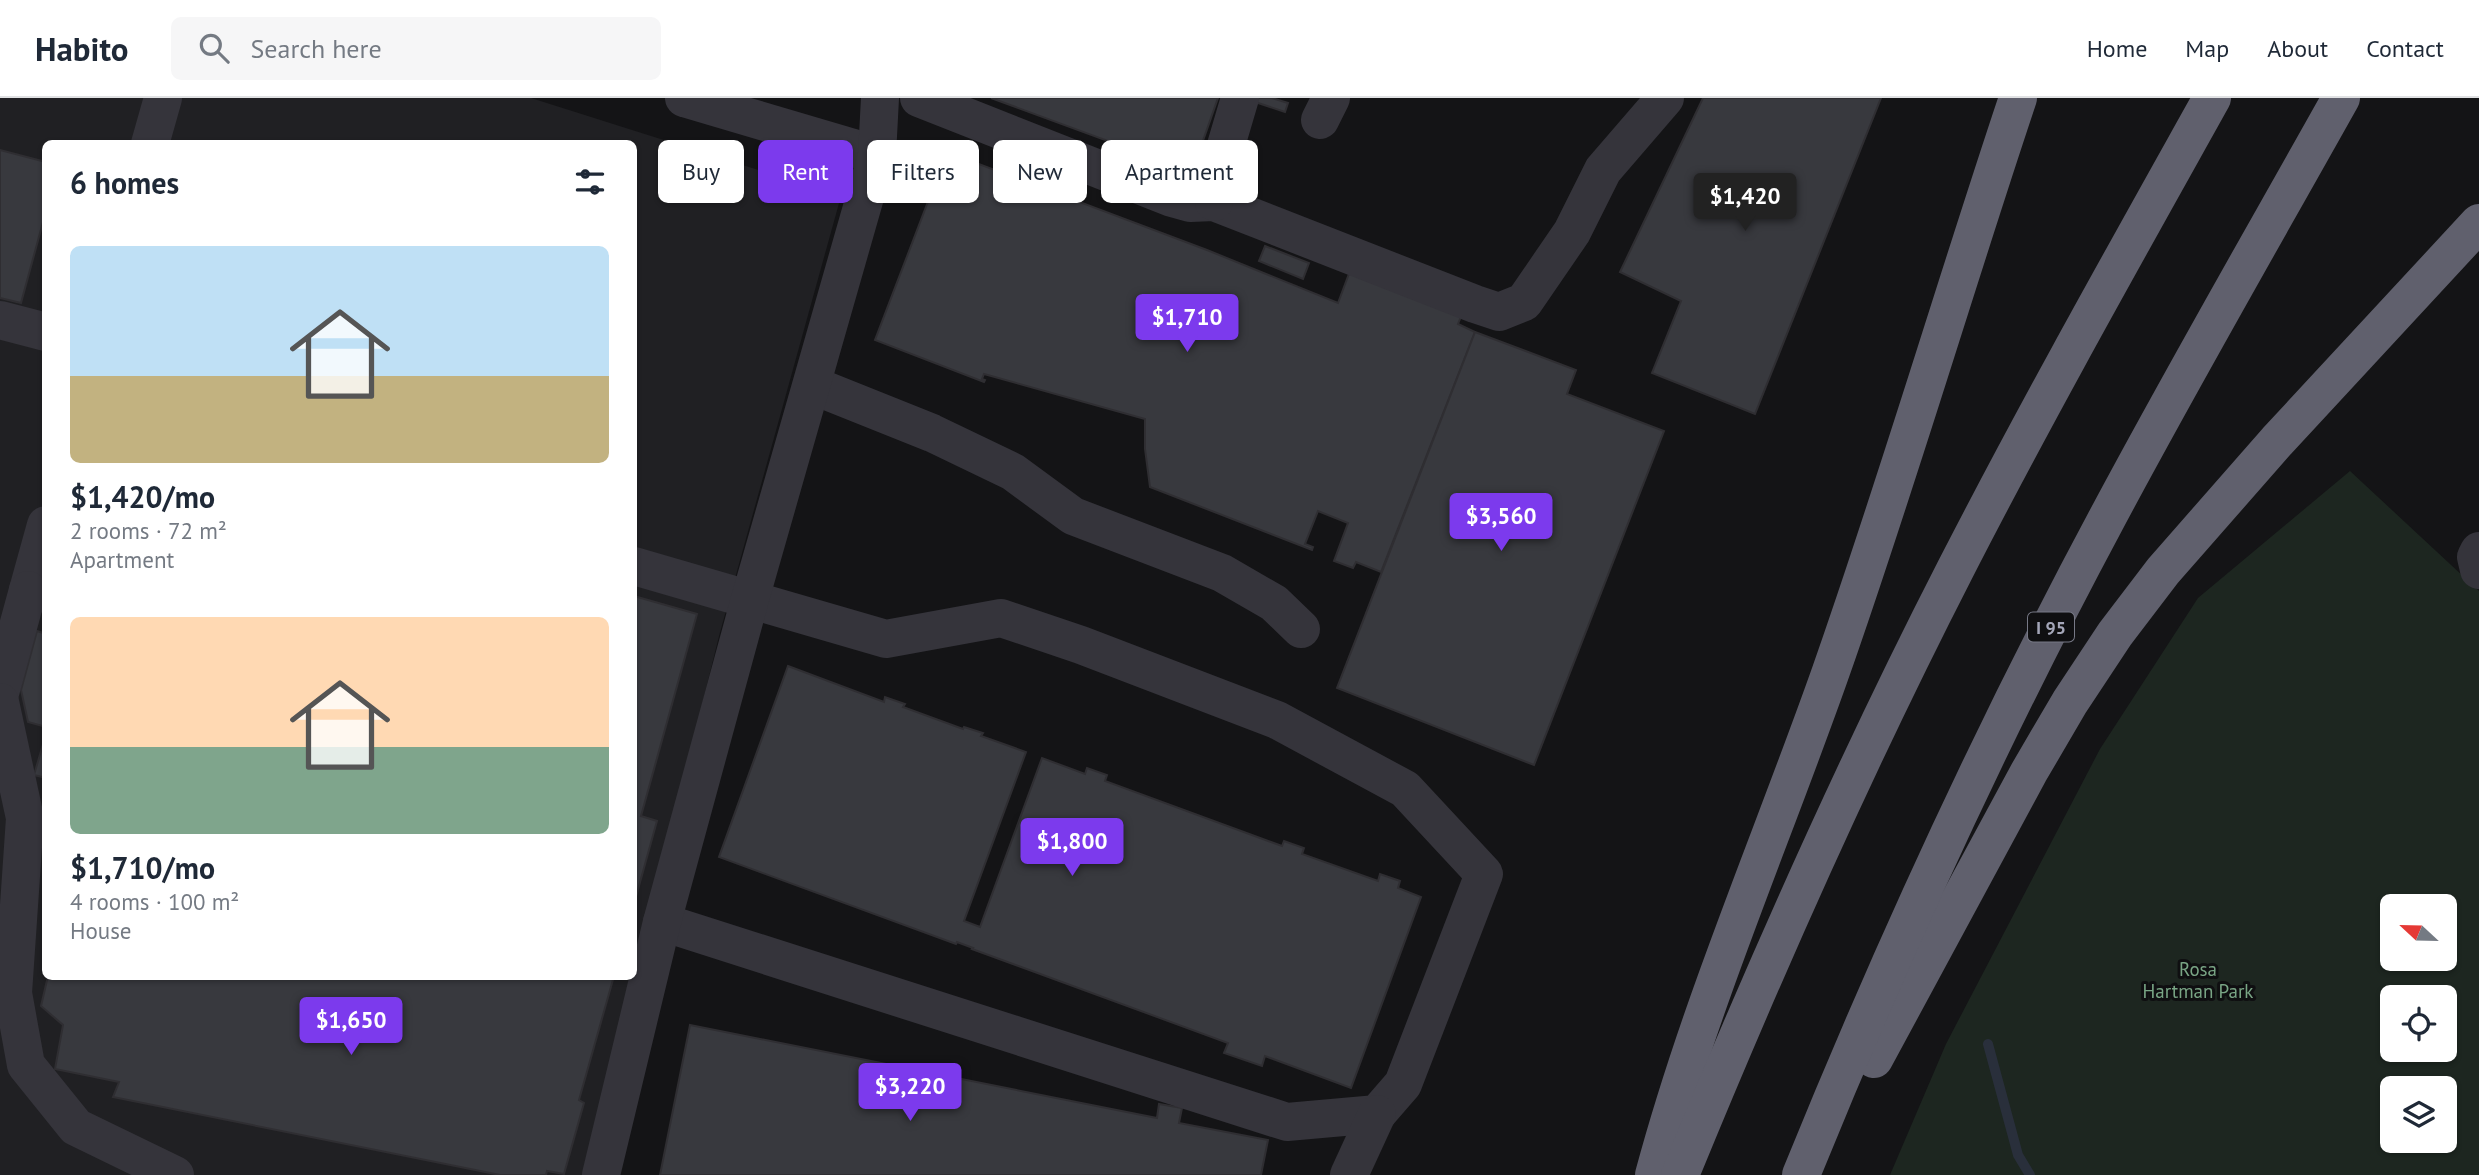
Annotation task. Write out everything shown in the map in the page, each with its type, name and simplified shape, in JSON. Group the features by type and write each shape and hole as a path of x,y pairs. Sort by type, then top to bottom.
{"highway":[{"path":"1654,1175 1672,1110 1713,991 1831,670 2018,98"},
{"path":"1680,1175 1787,924 1901,679 1955,570 2081,332 2212,98"},
{"name":"I 95","path":"1801,1175 1928,881 2043,642 2161,419 2341,98"},
{"path":"1812,1175 2029,772 2070,702 2115,634 2163,571 2277,441 2479,223"}],"street":[{"path":"151,140 163,98"},
{"path":"684,98 724,104 867,152"},
{"path":"878,140 880,98"},
{"path":"919,98 1101,170"},
{"path":"1228,140 1240,98"},
{"path":"1217,203 1499,312 1524,302 1572,232 1602,170 1665,98"},
{"path":"601,1175 662,922 750,599 867,190"},
{"path":"0,320 42,331"},
{"path":"812,385 932,433 1013,472 1073,516 1222,573 1274,603 1301,629"},
{"path":"2479,551 2476,557 2479,570"},
{"path":"0,693 37,592 42,555"},
{"path":"637,567 886,639 1001,618 1277,720 1405,789 1484,874 1403,1084 1377,1114 1349,1175"},
{"path":"0,702 25,818 13,993 26,1065 76,1127 176,1175"},
{"path":"662,922 1287,1122 1377,1114"}],"shaded area":[{"path":"0,98 531,98 664,140 658,140 658,203 744,203 744,165 758,170 758,203 839,203 719,636 637,968 637,140 42,140 42,980 634,980 586,1175 0,1175"}],"green space":[{"name":"Rosa Hartman Park","path":"2350,471 2479,591 2479,1175 1890,1175 1946,1044 2100,749 2198,598"}],"building":[{"path":"991,98 1218,98 1203,140 1105,140"},
{"path":"1243,98 1272,98 1288,103 1285,112"},
{"path":"1703,98 1881,98 1755,414 1652,373 1681,301 1620,272"},
{"path":"0,150 42,161 42,226 21,303 0,298"},
{"path":"979,164 993,169 993,203 1082,203 1338,303 1350,271 1462,314 1458,324 1475,332 1381,572 1356,562 1353,568 1334,561 1348,523 1318,511 1305,544 1313,547 1312,550 1150,487 1145,449 1145,419 984,374 984,382 875,340 927,203 979,203"},
{"path":"1265,246 1309,263 1303,279 1259,261"},
{"path":"1475,332 1576,370 1567,394 1664,431 1534,765 1337,688"},
{"path":"637,597 697,614 641,816 657,821 637,893"},
{"path":"37,631 42,633 42,726 28,722 21,690"},
{"path":"788,666 884,702 885,697 905,704 903,707 963,729 964,727 983,733 981,736 1026,752 964,921 980,927 1042,758 1085,774 1087,768 1107,775 1105,781 1282,846 1284,841 1304,848 1302,854 1378,881 1380,874 1400,881 1398,888 1421,897 1351,1088 1265,1056 1262,1066 1224,1053 1228,1043 719,857"},
{"path":"42,748 42,777 34,775"},
{"path":"47,980 613,980 579,1100 584,1103 564,1174 547,1171 546,1175 500,1175 113,1097 119,1082 55,1069 63,1025 41,1006"},
{"path":"690,1025 1157,1118 1159,1104 1182,1108 1179,1123 1268,1140 1261,1175 660,1175"}],"waterway":[{"path":"1988,1044 2018,1155 2030,1175"}]}
